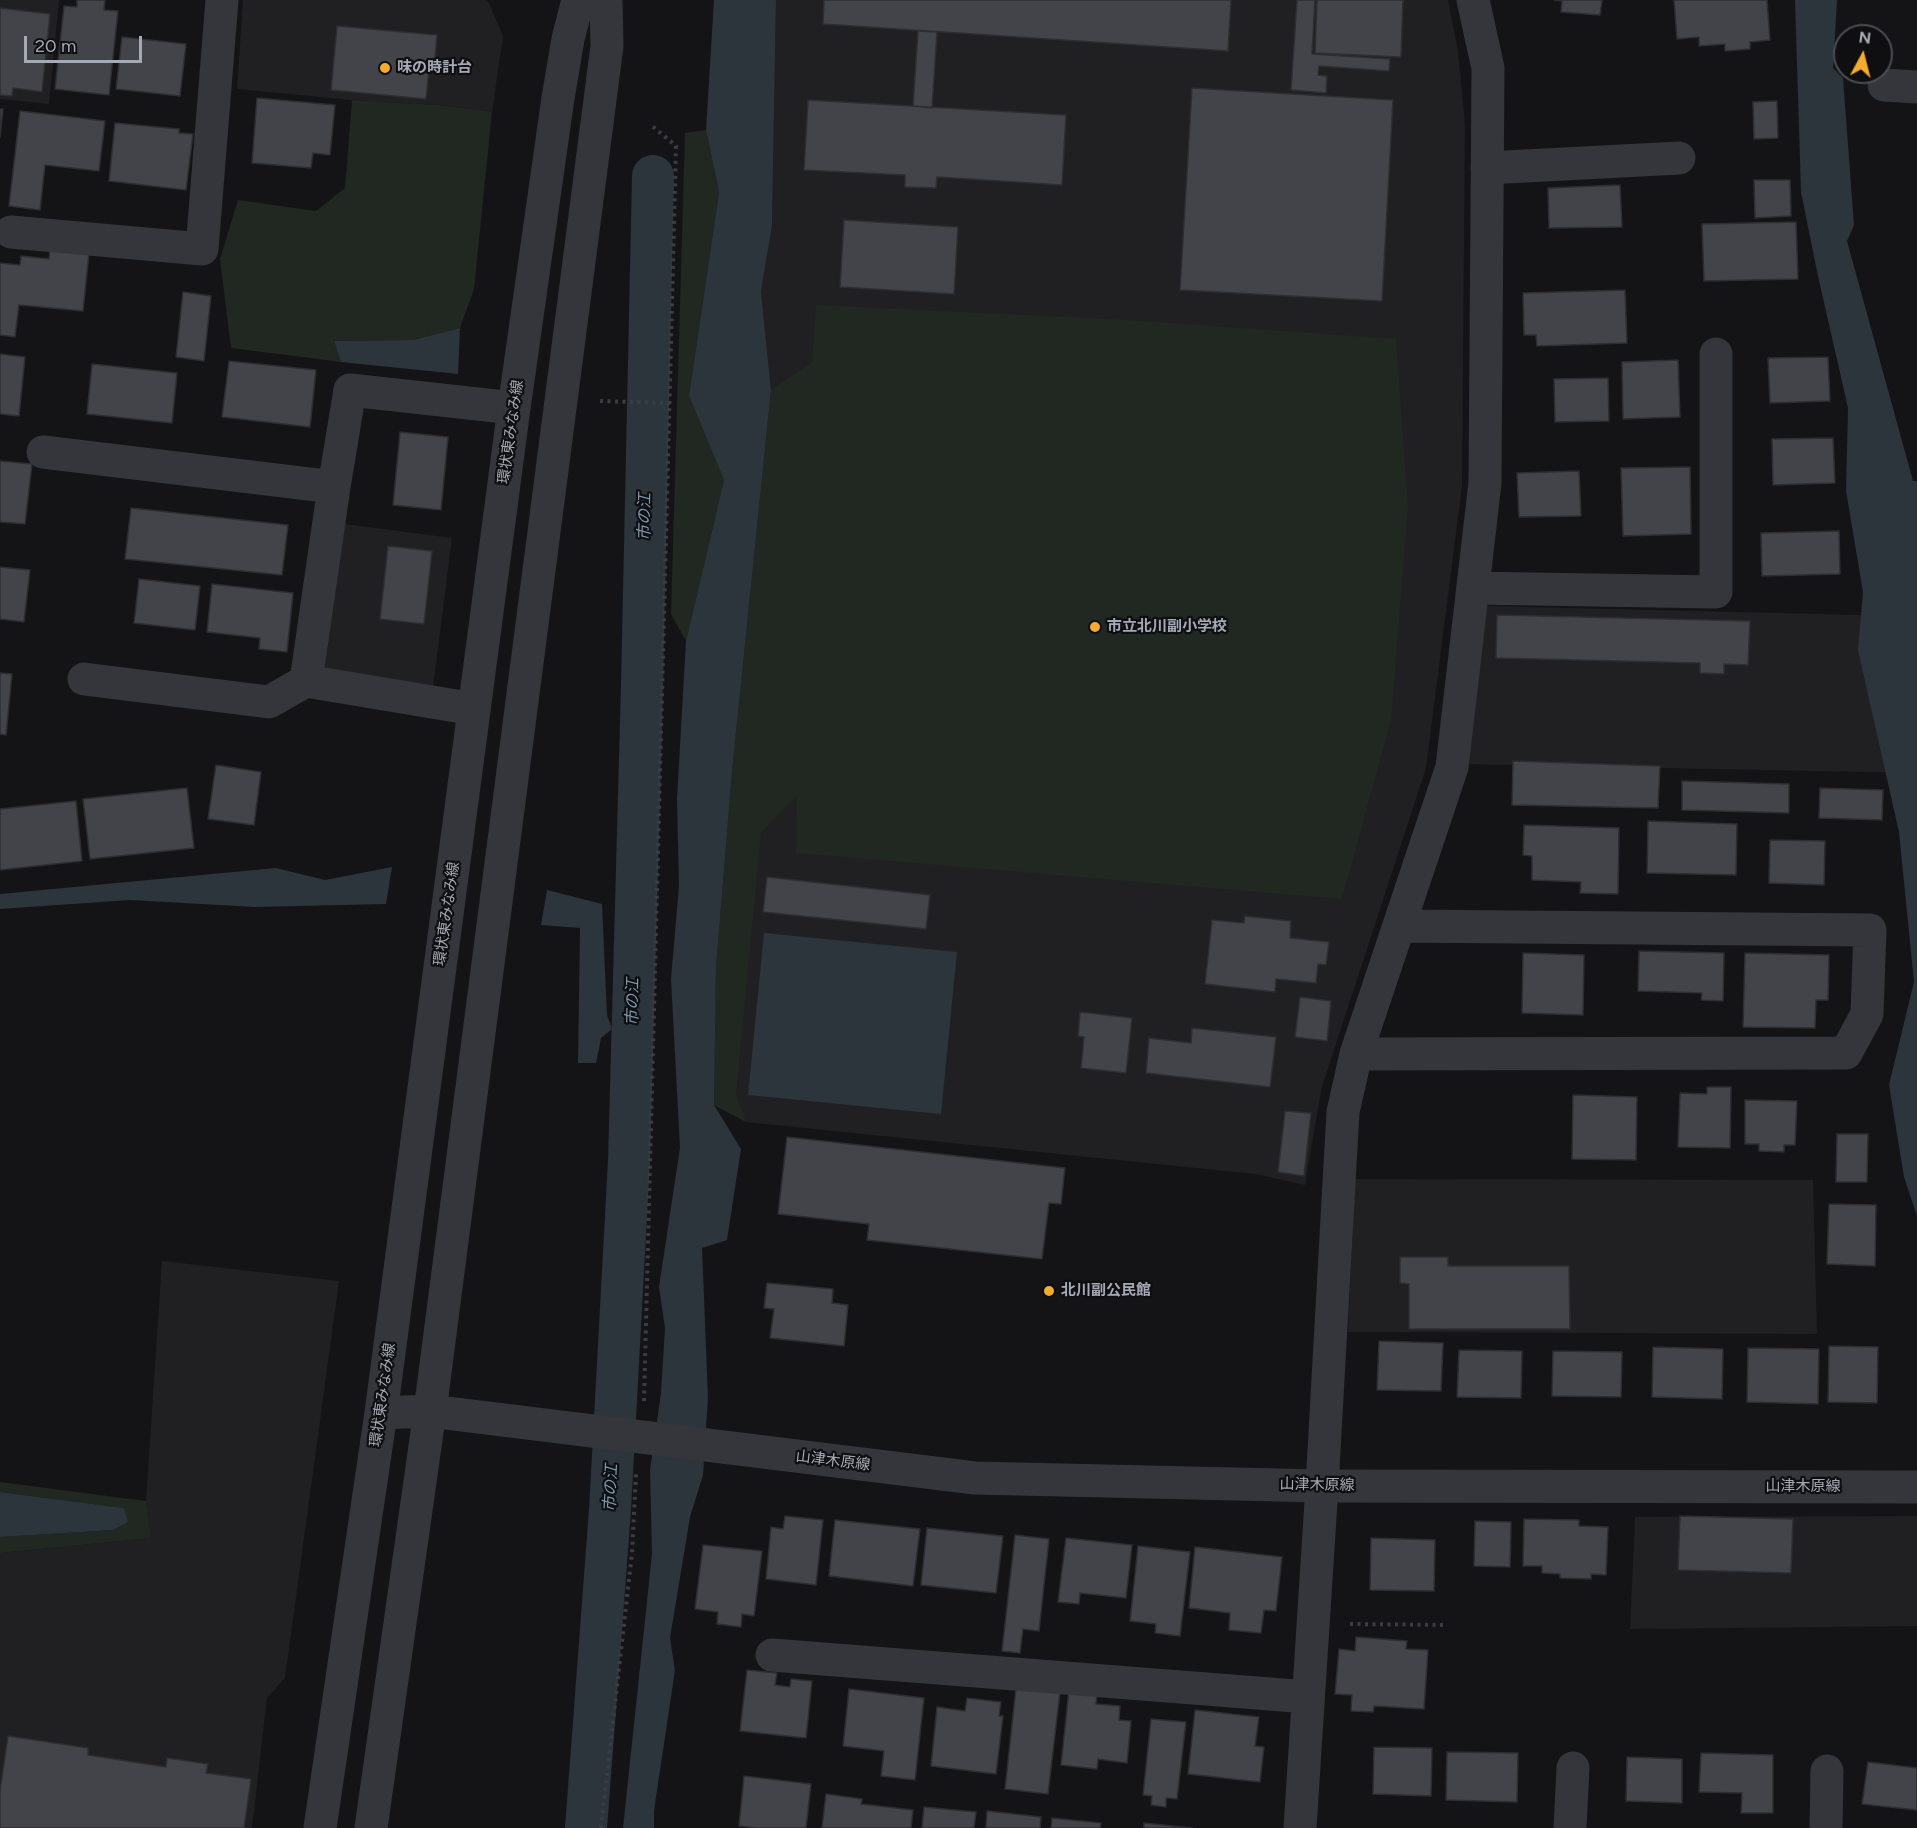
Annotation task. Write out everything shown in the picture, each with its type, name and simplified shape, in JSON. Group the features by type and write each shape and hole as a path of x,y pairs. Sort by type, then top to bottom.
{"street":[{"path":"11,232 202,249 222,0"},
{"name":"環状東みなみ線","path":"320,1828 381,1413 514,408 558,98 568,39 578,0"},
{"path":"371,1828 430,1411 607,46 606,0"},
{"path":"1300,1828 1343,1112 1356,1054 1452,767 1485,483 1488,68 1473,0"},
{"path":"1884,85 1917,87"},
{"path":"1487,168 1680,158"},
{"path":"1473,588 1716,592 1716,354"},
{"path":"306,681 350,390 514,408"},
{"path":"43,452 334,487"},
{"path":"84,679 269,702 306,681 474,709"},
{"path":"1356,1054 1846,1053 1867,1014 1870,930 1399,927"},
{"path":"381,1413 430,1411 630,1435"},
{"name":"山津木原線","path":"630,1435 975,1478 1322,1486 1917,1487"},
{"path":"772,1655 1308,1697"},
{"path":"1570,1828 1573,1768"},
{"path":"1826,1828 1827,1771"}],"path":[{"path":"601,1828 632,1553 636,1469 630,1435 644,1401 676,146 651,125"},
{"path":"600,401 670,403"},
{"path":"1313,1624 1446,1625"}],"shaded area":[{"path":"0,0 59,0 49,104 0,99"},
{"path":"243,0 485,0 489,3 503,36 492,112 439,105 352,100 237,89"},
{"path":"714,0 776,0 772,226 761,291 771,390 732,772 716,968 714,1105 741,1149 727,1240 702,1248 708,1398 703,1475 690,1517 670,1638 675,1670 654,1811 654,1828 623,1828 652,1554 650,1470 661,1393 665,1328 659,1287 680,1148 671,979 679,886 677,799 686,641 724,480 689,396 719,192 706,130"},
{"name":"市立北川副小学校","path":"776,0 1448,0 1458,51 1465,124 1462,486 1426,768 1321,1090 1305,1185 1255,1174 746,1122 714,1105 716,968 732,772 771,390 761,291 772,226"},
{"path":"1795,0 1837,0 1836,24 1833,24 1833,84 1843,84 1854,225 1847,241 1913,481 1917,481 1917,1216 1904,1177 1889,1085 1914,982 1899,832 1858,650 1863,592 1846,491 1848,408 1801,192"},
{"path":"352,100 439,105 492,112 474,289 460,328 413,340 334,341 341,362 231,348 220,259 238,200 316,211 345,188"},
{"path":"706,130 719,192 689,396 724,480 686,641 671,614 685,133"},
{"path":"816,305 1128,320 1396,339 1408,507 1391,720 1342,899 796,853 797,795 761,832 736,1094 746,1122 714,1105 716,968 732,772 771,390 812,363"},
{"path":"460,328 458,374 341,362 334,341 413,340"},
{"path":"337,523 452,538 432,695 315,675"},
{"path":"1485,606 1901,616 1917,773 1464,764"},
{"path":"392,867 386,904 255,907 130,900 0,909 0,894 276,868 325,880"},
{"path":"547,890 602,904 607,1015 612,1029 601,1038 596,1063 578,1063 580,928 541,925"},
{"path":"764,933 957,952 941,1114 748,1095"},
{"path":"1355,1179 1813,1180 1817,1334 1348,1332"},
{"path":"162,1261 339,1281 285,1678 267,1698 252,1828 0,1828 0,1553 150,1538 146,1501"},
{"path":"0,1482 146,1501 151,1538 0,1553 0,1537 113,1530 124,1508 0,1492"},
{"path":"0,1492 124,1508 128,1522 113,1530 0,1537"},
{"path":"1917,1516 1917,1626 1630,1629 1635,1517"}],"building":[{"path":"77,0 105,0 104,10 118,11 109,95 55,89 64,6 77,7"},
{"path":"824,0 1231,0 1228,51 823,24"},
{"path":"1297,0 1315,0 1312,54 1390,59 1389,71 1319,66 1318,75 1327,76 1326,93 1291,90"},
{"path":"1317,0 1403,0 1401,57 1315,53"},
{"path":"1554,0 1602,0 1600,15 1561,12 1562,1"},
{"path":"1674,0 1767,0 1770,40 1750,42 1750,49 1725,51 1725,44 1699,46 1699,37 1677,39"},
{"path":"0,8 50,14 42,92 13,88 12,96 0,95"},
{"path":"337,26 437,35 434,70 429,70 426,99 331,90"},
{"path":"918,31 937,32 932,108 913,106"},
{"path":"122,37 186,44 180,96 116,89"},
{"path":"1192,88 1393,100 1382,301 1180,290"},
{"path":"257,98 335,105 330,155 313,153 311,168 252,163"},
{"path":"808,100 1066,115 1062,185 937,177 936,188 905,187 905,175 804,170"},
{"path":"1777,101 1778,138 1754,139 1753,102"},
{"path":"0,109 3,109 0,137"},
{"path":"20,111 105,121 99,171 45,165 40,210 9,206"},
{"path":"115,123 179,129 179,133 193,134 186,190 109,181"},
{"path":"1754,180 1790,180 1791,216 1755,218"},
{"path":"1620,185 1622,227 1549,228 1548,188"},
{"path":"844,220 958,227 954,294 840,287"},
{"path":"1796,222 1798,279 1704,281 1702,224"},
{"path":"50,249 89,253 83,311 19,305 15,337 0,335 0,263 20,265 21,256 49,259"},
{"path":"1625,290 1627,343 1537,346 1536,335 1524,335 1523,293"},
{"path":"183,292 211,296 204,361 176,357"},
{"path":"0,354 25,357 19,416 0,414"},
{"path":"1828,357 1830,401 1770,403 1768,358"},
{"path":"1678,360 1680,417 1623,419 1622,362"},
{"path":"229,361 316,370 310,427 222,417"},
{"path":"92,364 177,373 172,423 87,414"},
{"path":"1608,378 1609,421 1555,422 1554,379"},
{"path":"400,432 448,437 441,510 393,505"},
{"path":"1833,438 1835,483 1773,485 1772,439"},
{"path":"0,461 32,464 25,524 0,522"},
{"path":"1690,467 1691,534 1623,536 1621,468"},
{"path":"1579,471 1581,516 1519,517 1517,473"},
{"path":"131,508 288,525 282,575 125,559"},
{"path":"1839,531 1840,574 1762,576 1761,533"},
{"path":"388,546 432,551 424,624 380,619"},
{"path":"0,567 30,570 24,622 0,619"},
{"path":"139,579 200,586 195,630 134,623"},
{"path":"212,584 293,593 287,652 259,649 260,638 207,632"},
{"path":"1497,615 1750,621 1748,665 1724,664 1724,674 1700,673 1700,663 1496,658"},
{"path":"0,673 12,674 6,735 0,734"},
{"path":"1513,761 1660,766 1658,808 1512,805"},
{"path":"216,765 261,772 254,825 208,819"},
{"path":"1682,781 1789,784 1789,813 1682,810"},
{"path":"187,788 194,848 90,859 83,799"},
{"path":"1820,788 1883,790 1882,820 1819,818"},
{"path":"76,801 82,861 0,870 0,809"},
{"path":"1648,821 1737,824 1736,875 1647,873"},
{"path":"1524,825 1619,828 1618,894 1580,893 1581,882 1532,880 1532,856 1523,855"},
{"path":"1770,840 1825,841 1824,885 1769,883"},
{"path":"767,877 930,895 926,929 763,912"},
{"path":"1245,916 1291,921 1290,938 1329,942 1326,965 1318,964 1316,983 1276,979 1275,992 1205,984 1212,920 1244,923"},
{"path":"1639,951 1724,953 1723,1001 1701,1000 1702,993 1638,991"},
{"path":"1523,953 1584,955 1583,1015 1522,1013"},
{"path":"1745,953 1829,955 1828,1000 1816,1000 1815,1028 1743,1027"},
{"path":"1300,997 1331,1001 1327,1041 1295,1037"},
{"path":"1080,1012 1132,1018 1126,1073 1081,1068 1084,1037 1078,1036"},
{"path":"1192,1028 1276,1037 1270,1087 1146,1073 1149,1038 1191,1043"},
{"path":"1707,1087 1731,1087 1730,1148 1678,1147 1680,1093 1707,1094"},
{"path":"1573,1095 1637,1097 1636,1160 1572,1159"},
{"path":"1745,1100 1797,1101 1795,1145 1784,1145 1784,1152 1759,1151 1759,1144 1745,1144"},
{"path":"1285,1111 1311,1113 1304,1176 1278,1172"},
{"path":"1837,1134 1868,1134 1867,1182 1836,1182"},
{"path":"787,1137 1065,1168 1061,1204 1049,1203 1042,1259 867,1240 869,1224 778,1214"},
{"path":"1829,1204 1876,1205 1875,1266 1827,1264"},
{"path":"1400,1257 1448,1257 1448,1266 1569,1266 1570,1329 1409,1329 1409,1284 1400,1283"},
{"path":"767,1283 833,1289 832,1303 848,1305 844,1346 770,1338 774,1309 764,1308"},
{"path":"1379,1341 1443,1343 1441,1391 1377,1390"},
{"path":"1829,1346 1878,1347 1877,1403 1828,1402"},
{"path":"1653,1347 1723,1349 1722,1399 1652,1397"},
{"path":"1748,1348 1819,1349 1818,1404 1747,1402"},
{"path":"1459,1350 1522,1351 1521,1398 1457,1397"},
{"path":"1553,1351 1622,1352 1621,1397 1552,1396"},
{"path":"785,1516 823,1520 816,1585 766,1579 771,1527 783,1529"},
{"path":"1680,1516 1793,1519 1791,1573 1678,1570"},
{"path":"1524,1519 1579,1520 1579,1526 1608,1527 1606,1575 1591,1574 1591,1579 1560,1578 1560,1574 1542,1573 1542,1566 1523,1566"},
{"path":"835,1520 920,1529 913,1586 829,1576"},
{"path":"1475,1521 1511,1522 1510,1567 1474,1566"},
{"path":"927,1528 1003,1536 996,1593 921,1585"},
{"path":"1015,1535 1049,1539 1039,1631 1023,1629 1020,1653 1002,1651"},
{"path":"1066,1538 1132,1545 1126,1598 1080,1593 1079,1604 1058,1602"},
{"path":"1371,1538 1435,1540 1434,1591 1370,1590"},
{"path":"703,1545 762,1551 754,1616 742,1614 741,1627 717,1624 718,1612 695,1609"},
{"path":"1138,1546 1190,1552 1180,1636 1155,1633 1156,1624 1130,1621"},
{"path":"1195,1547 1282,1557 1276,1611 1264,1610 1261,1633 1229,1630 1230,1613 1189,1608"},
{"path":"1356,1637 1407,1641 1406,1649 1428,1650 1424,1709 1374,1706 1373,1712 1351,1711 1352,1695 1335,1694 1339,1649 1355,1651"},
{"path":"747,1670 777,1673 775,1685 790,1687 791,1679 812,1681 806,1738 740,1731"},
{"path":"1016,1688 1060,1692 1048,1794 1005,1789"},
{"path":"849,1689 924,1698 915,1780 881,1776 884,1751 843,1746"},
{"path":"1069,1690 1097,1694 1096,1704 1120,1706 1119,1720 1131,1721 1127,1763 1098,1759 1097,1769 1061,1765"},
{"path":"967,1698 1001,1702 999,1716 1003,1716 996,1774 931,1766 937,1707 965,1711"},
{"path":"1195,1710 1259,1717 1255,1746 1264,1747 1260,1782 1188,1774"},
{"path":"1151,1719 1186,1722 1177,1799 1166,1798 1166,1807 1151,1805 1152,1796 1143,1795"},
{"path":"8,1736 88,1748 88,1755 166,1767 167,1758 208,1764 206,1773 251,1779 244,1828 0,1828 0,1791"},
{"path":"1374,1747 1432,1748 1431,1796 1373,1794"},
{"path":"1447,1752 1518,1753 1517,1802 1446,1800"},
{"path":"1701,1753 1773,1755 1773,1813 1741,1813 1742,1793 1699,1792"},
{"path":"1627,1757 1682,1759 1682,1803 1626,1801"},
{"path":"1868,1762 1917,1768 1917,1810 1862,1804"},
{"path":"744,1776 811,1784 806,1828 739,1826"},
{"path":"826,1794 862,1799 861,1804 913,1810 911,1828 822,1828"},
{"path":"924,1807 976,1812 974,1828 922,1828"},
{"path":"987,1811 1041,1817 1040,1828 986,1828"},
{"path":"1052,1818 1101,1823 1100,1828 1051,1828"},
{"path":"1144,1823 1192,1828 1144,1828"}],"waterway":[{"name":"市の江","path":"586,1828 610,1510 629,1161 653,176"}],"place":[{"name":"味の時計台","path":"385,68"},
{"name":"市立北川副小学校","path":"1095,627"},
{"name":"北川副公民館","path":"1049,1291"}]}
